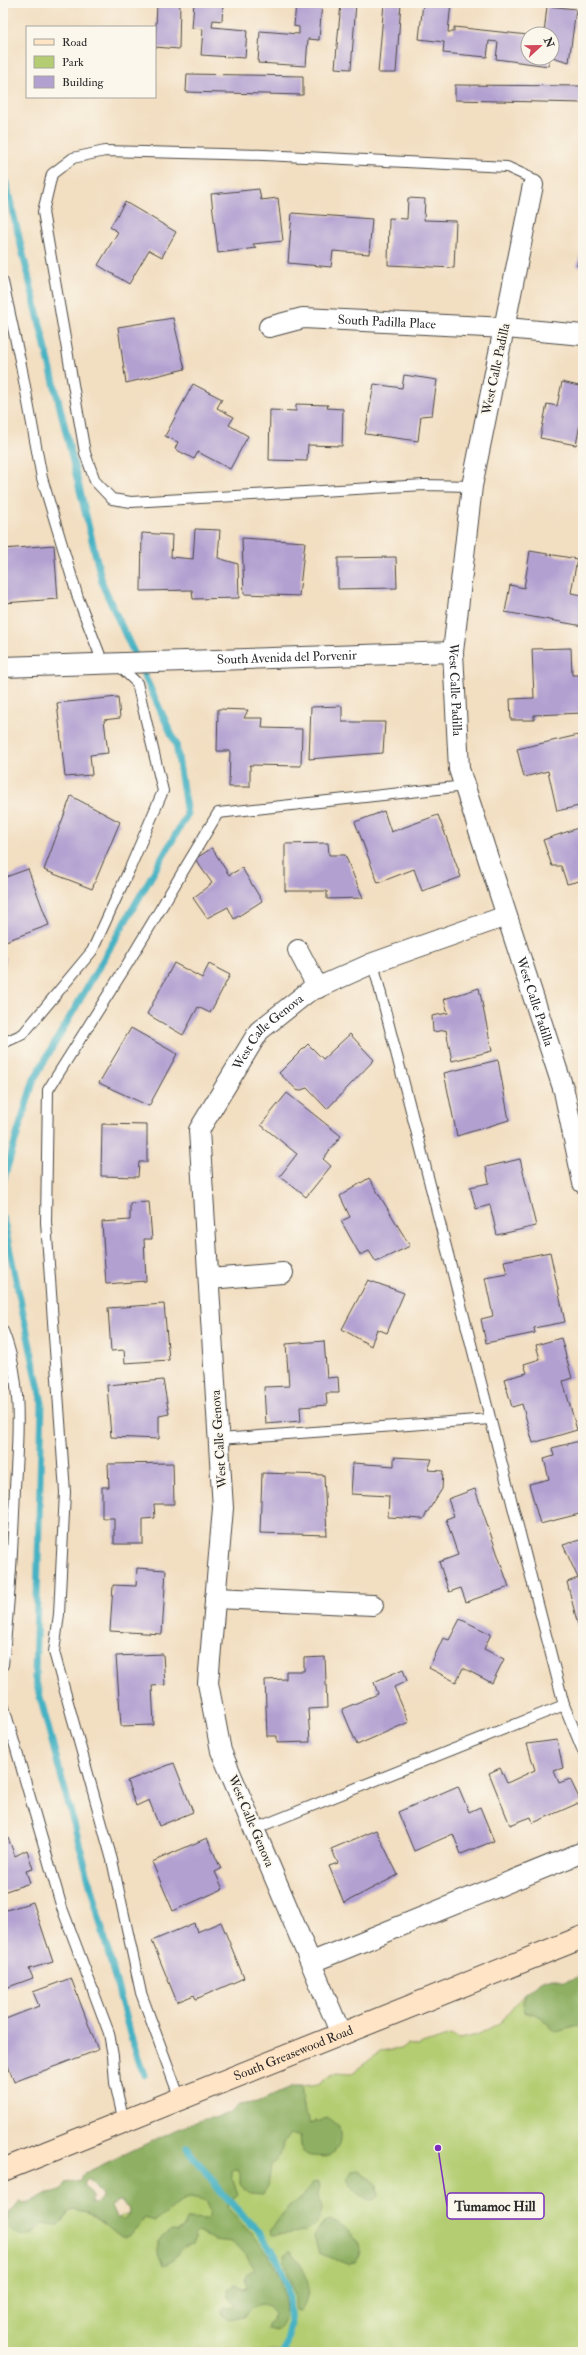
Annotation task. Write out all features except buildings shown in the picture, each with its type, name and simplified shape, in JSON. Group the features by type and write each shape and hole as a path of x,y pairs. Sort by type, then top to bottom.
{"main road":[{"name":"South Greasewood Road","path":"3,2170 583,1937"}],"street":[{"name":"West Calle Padilla","path":"533,185 506,328 472,486 453,652 460,769 506,916 564,1091 583,1183"},
{"name":"South Padilla Place","path":"269,327 302,318 506,328 583,335"},
{"name":"South Avenida del Porvenir","path":"113,663 453,652"},
{"path":"3,667 113,663"},
{"name":"West Calle Genova","path":"341,2034 312,1962 221,1751 208,1683 223,1508 200,1130 259,1031 308,992 373,963 506,916"},
{"path":"298,950 318,988"},
{"path":"209,1279 283,1273"},
{"path":"215,1598 373,1605"},
{"path":"312,1962 583,1852"}],"lane":[{"path":"472,486 424,485 131,502 112,499 95,481 85,453 43,212 52,174 73,158 105,151 264,155 507,167 529,177 533,185"},
{"path":"3,282 21,364 42,478 78,598 113,663 136,683 163,791 92,951 23,1034 3,1043"},
{"path":"180,2099 141,1993 112,1860 54,1652 59,1614 64,1492 46,1222 48,1090 128,963 218,813 465,786"},
{"path":"373,963 564,1705 583,1751"},
{"path":"3,1330 10,1348 19,1410 12,1576 3,1666"},
{"path":"219,1439 490,1419"},
{"path":"3,1704 62,1908 109,2033 114,2056 114,2083 124,2122"},
{"path":"254,1829 564,1705"}],"green space":[{"path":"583,1972 583,2025 556,2032 538,2015 525,2012 523,2004 526,1992 539,1982 548,1978 557,1979 563,1982 573,1980"},
{"path":"526,1992 523,2004 525,2012 543,2018 549,2028 583,2025 583,2352 3,2352 3,2216 10,2213 8,2221 31,2235 43,2224 58,2225 68,2214 75,2210 90,2214 104,2224 232,2173 232,2170 284,2141 291,2133 300,2137 301,2145 316,2120 311,2125 305,2114 301,2086 318,2084 337,2072 352,2073 380,2052 400,2049 407,2044 417,2046 450,2035 459,2039 477,2035 501,2022"},
{"path":"293,2086 301,2086 305,2114 310,2124 327,2118 339,2126 340,2131 339,2143 330,2157 310,2156 302,2152 300,2137 291,2134 285,2142 278,2158 271,2165 268,2186 263,2194 250,2193 240,2184 240,2174 237,2169 232,2170 232,2178 238,2194 233,2197 227,2207 256,2239 272,2261 283,2286 286,2314 282,2325 276,2331 267,2329 268,2324 273,2320 274,2313 268,2306 262,2304 252,2307 243,2317 229,2320 223,2316 222,2311 225,2306 233,2308 235,2305 228,2294 229,2288 234,2284 242,2289 247,2288 245,2281 248,2273 255,2269 247,2257 233,2242 214,2240 198,2232 194,2235 196,2239 193,2244 184,2247 168,2264 163,2266 158,2254 158,2241 171,2230 177,2232 183,2229 188,2219 207,2220 211,2214 205,2201 196,2198 183,2200 156,2221 144,2218 136,2229 129,2235 123,2236 111,2230 90,2214 75,2210 68,2214 58,2225 43,2224 31,2234 23,2236 19,2235 9,2228 10,2213 20,2202 28,2202 35,2200 44,2194 56,2192 63,2188 65,2183 81,2180 83,2174 175,2130 204,2119 219,2117 230,2113 239,2105 258,2102","holes":["86,2180 90,2180 102,2195 101,2199 95,2203 91,2202 91,2194 84,2186","119,2201 123,2201 129,2210 128,2217 122,2221 116,2217 111,2206"]},
{"path":"359,2170 377,2184 378,2196 372,2201 361,2196 353,2189 348,2181 347,2177 351,2171"},
{"path":"316,2182 320,2185 318,2195 321,2210 314,2224 302,2231 272,2235 270,2232 271,2229 289,2206 303,2197 311,2184"},
{"path":"329,2221 335,2222 341,2226 358,2242 360,2249 355,2262 347,2264 319,2253 314,2237 322,2224"},
{"path":"290,2250 305,2272 309,2288 308,2296 300,2311 296,2310 295,2293 284,2255"}],"waterway":[{"path":"3,171 103,586 176,744 187,815 34,1079 3,1181"},
{"path":"3,1218 42,1403 35,1678 130,2034 144,2075"},
{"path":"187,2147 220,2191 260,2234 278,2261 288,2287 291,2324 284,2352"}],"place":[{"name":"Tumamoc Hill","path":"438,2148"}]}
